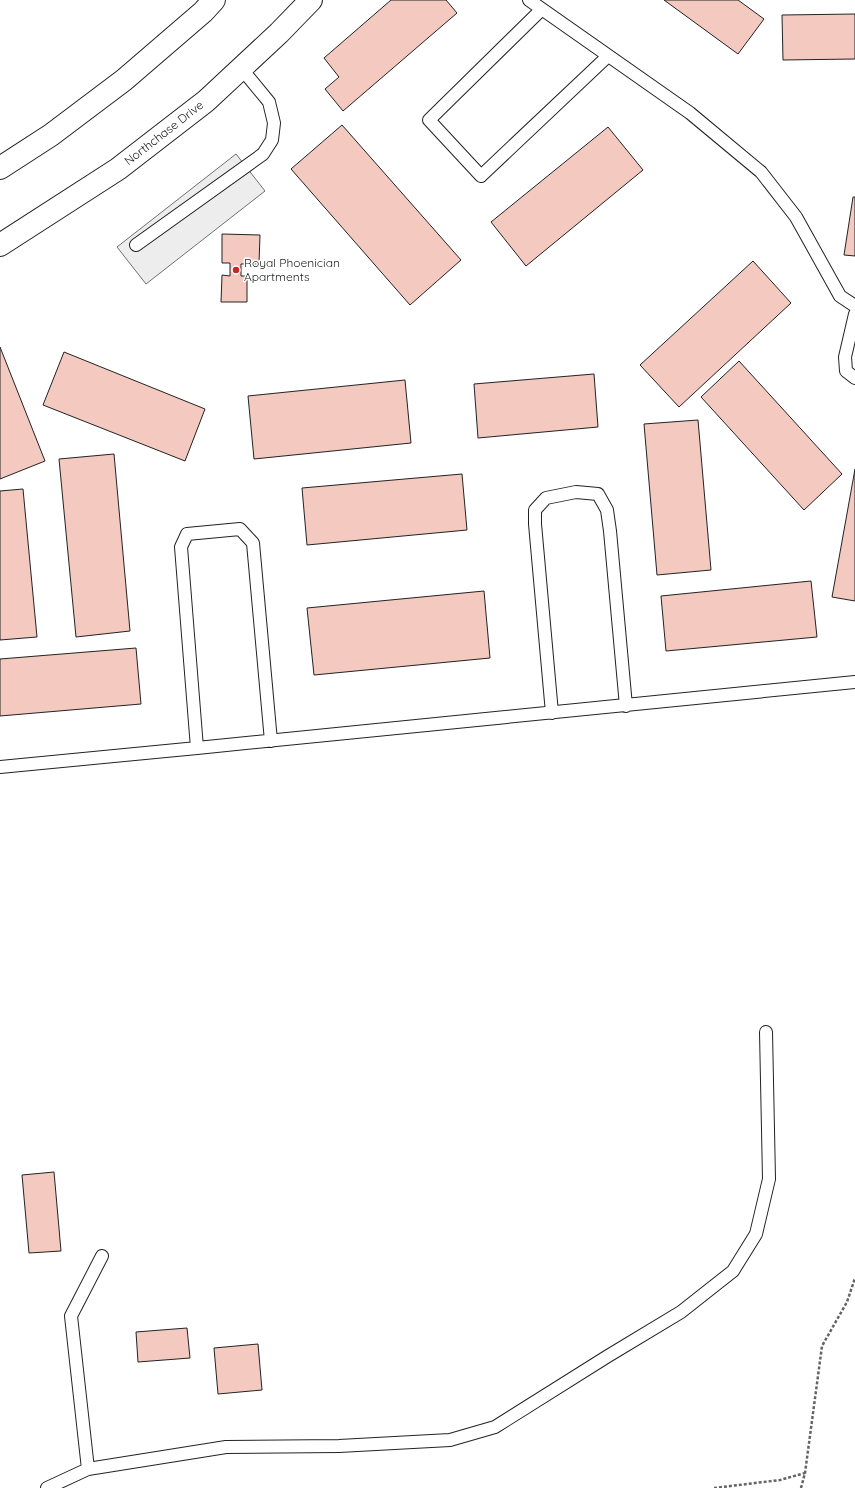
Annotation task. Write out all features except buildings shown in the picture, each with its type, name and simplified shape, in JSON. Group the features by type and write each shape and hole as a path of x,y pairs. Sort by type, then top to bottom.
{"street":[{"path":"0,168 50,135 124,80 203,12 214,0"},
{"name":"Northchase Drive","path":"0,245 118,169 206,101 279,33 311,0"}],"lane":[{"path":"529,0 690,113 761,172 796,217 840,296 855,306"},
{"path":"542,9 429,120 481,176 608,56"},
{"path":"136,245 263,154 272,140 274,123 269,102 241,68"},
{"path":"855,314 845,357 846,371 855,378"},
{"path":"552,713 535,510 546,498 576,492 598,494 607,510 626,706"},
{"path":"197,748 181,547 187,534 195,533 240,529 253,543 271,741"},
{"path":"0,766 271,741 855,682"},
{"path":"47,1488 88,1469 226,1447 338,1446 450,1440 495,1427 608,1356 682,1312 734,1271 756,1234 769,1179 766,1032"},
{"path":"88,1469 71,1316 102,1256"}],"path":[{"path":"801,1488 805,1473 822,1346 847,1302 855,1278"},
{"path":"714,1488 780,1480 805,1473"}],"shaded area":[{"path":"236,154 265,191 146,284 117,247"}],"place":[{"name":"Royal Phoenician Apartments","path":"236,270"}]}
